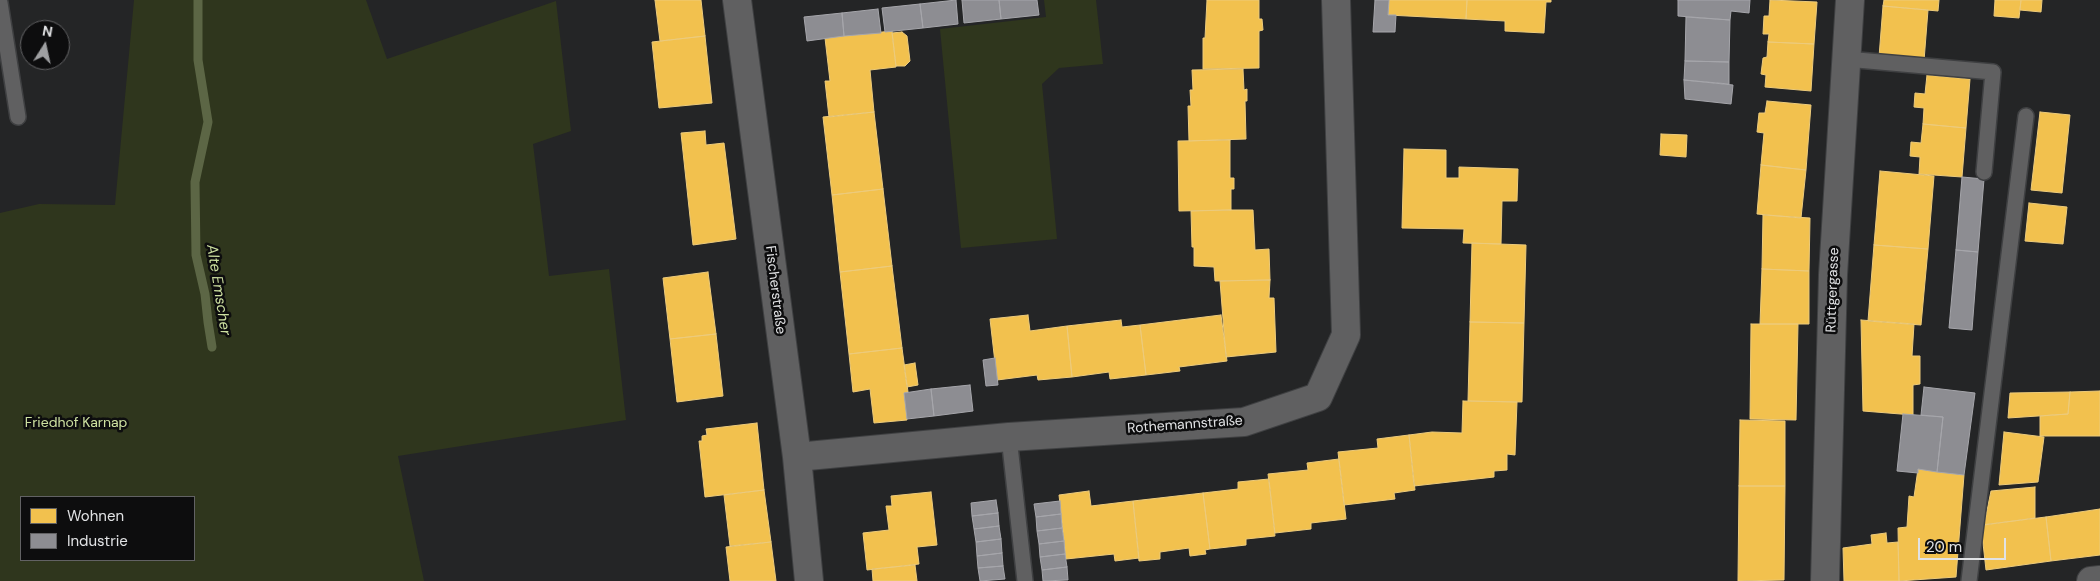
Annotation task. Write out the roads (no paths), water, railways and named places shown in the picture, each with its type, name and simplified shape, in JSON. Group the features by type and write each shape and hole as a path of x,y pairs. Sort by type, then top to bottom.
{"street":[{"name":"Fischerstraße","path":"741,0 797,457 809,581"},
{"name":"Rothemannstraße","path":"797,457 1009,437 1244,422 1318,397 1346,335 1336,0"},
{"name":"Rüttgergasse","path":"1824,581 1833,275 1850,0"},
{"path":"2091,581 2100,580"}],"lane":[{"path":"0,2 18,117"},
{"path":"1846,59 1993,72 1984,172"},
{"path":"1969,581 2026,116"},
{"path":"1009,437 1025,581"}],"waterway":[{"name":"Alte Emscher","path":"198,0 198,60 208,122 195,182 196,255 205,294 212,347"}],"park label":[{"name":"Friedhof Karnap","path":"76,423"}]}
